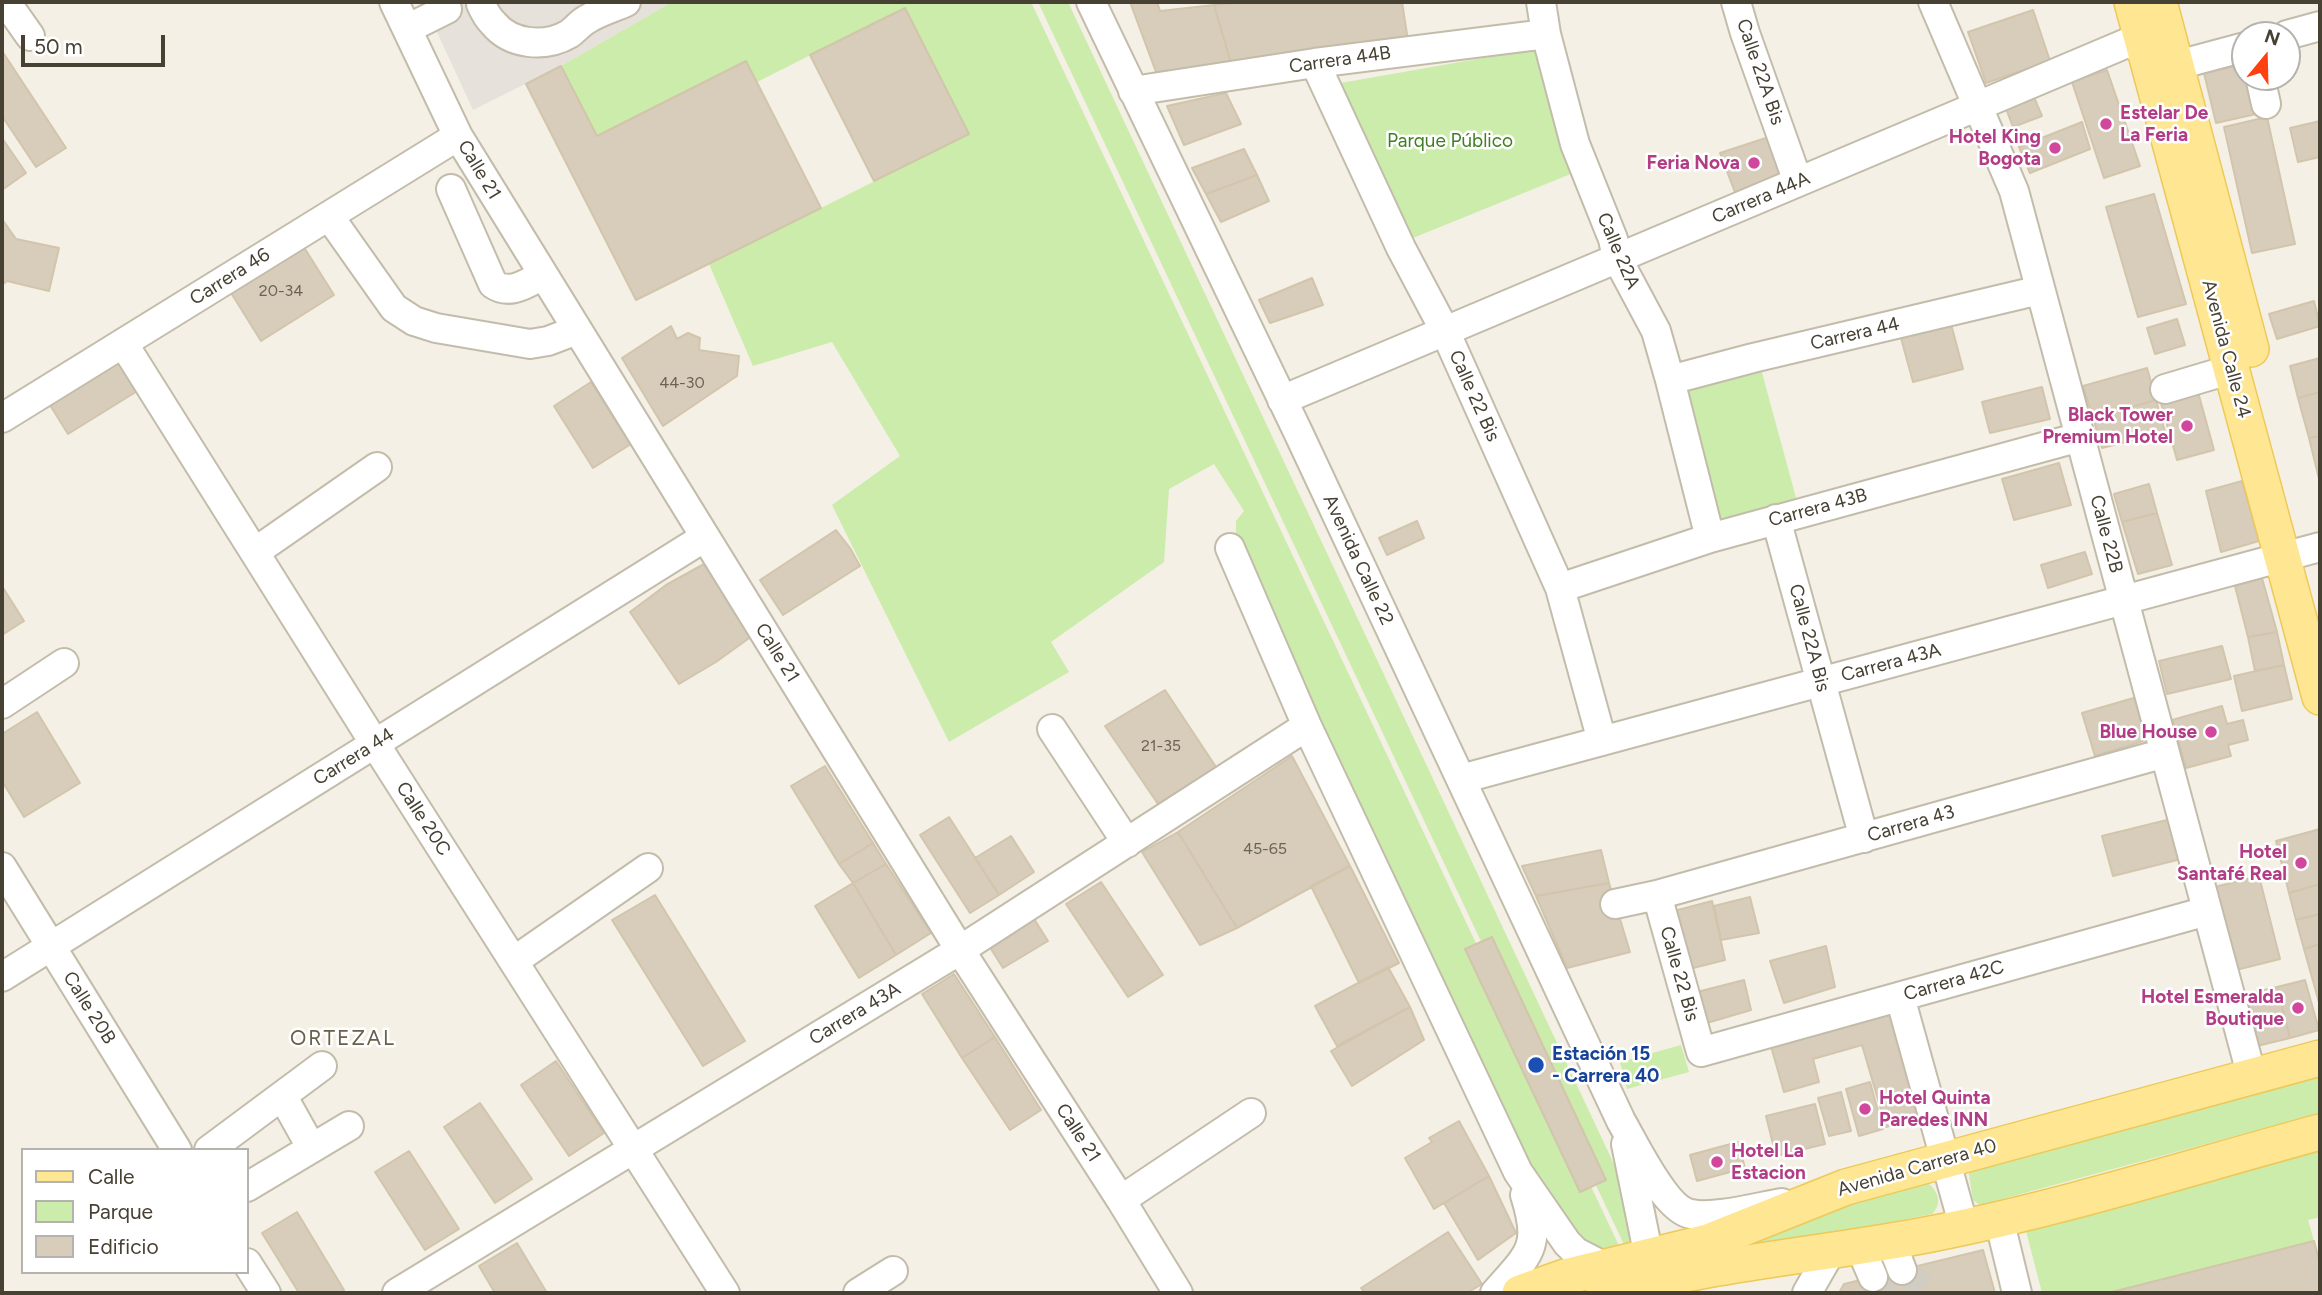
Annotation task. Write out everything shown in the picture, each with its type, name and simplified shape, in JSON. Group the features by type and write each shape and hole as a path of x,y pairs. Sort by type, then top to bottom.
{"main road":[{"name":"Avenida Calle 24","path":"2132,2 2159,53 2320,606"},
{"name":"Avenida Calle 24","path":"2159,2 2159,53 2232,369 2303,552 2320,696"},
{"name":"Avenida Carrera 40","path":"1604,1280 1649,1256 1719,1238 1821,1196 2320,1058"},
{"name":"Avenida Carrera 40","path":"1520,1293 1565,1277 1604,1280 1876,1258 1964,1227 2320,1132"}],"street":[{"path":"6,2 30,36"},
{"name":"Calle 21","path":"394,2 458,136 960,950 1178,1293"},
{"path":"407,29 467,5 499,30 518,40 538,43 557,40 577,29 577,11 626,2"},
{"name":"Avenida Calle 22","path":"1091,2 1461,779 1523,891 1621,1121 1669,1198 1685,1213 1709,1215 1821,1196"},
{"name":"Calle 22A","path":"1542,2 1546,34 1575,144 1613,239 1617,258 1656,331 1710,538"},
{"name":"Calle 22A Bis","path":"1736,2 1798,182"},
{"name":"Calle 22B","path":"1933,2 2014,191 2252,1077"},
{"path":"2301,31 2320,26"},
{"name":"Carrera 44B","path":"1133,91 1315,63 1546,34"},
{"name":"Carrera 44A","path":"1282,400 2127,43 2189,62 2231,51"},
{"name":"Calle 22 Bis","path":"1315,63 1401,247 1445,331 1560,588 1602,741"},
{"path":"2263,91 2266,104"},
{"name":"Carrera 46","path":"2,418 458,136"},
{"path":"451,189 493,284 508,291 543,275"},
{"path":"329,216 394,308 414,321 436,328 530,344 548,341 577,330"},
{"name":"Carrera 44","path":"1670,380 2040,290"},
{"name":"Calle 20C","path":"123,343 724,1293"},
{"path":"2165,389 2232,369"},
{"name":"Carrera 43B","path":"1560,588 1710,538 2080,437"},
{"path":"255,552 377,467"},
{"name":"Calle 22A Bis","path":"1776,519 1864,838"},
{"name":"Carrera 44","path":"2,977 705,537"},
{"path":"1230,548 1307,726 1518,1172 1533,1220 1532,1243 1527,1256 1495,1293"},
{"name":"Carrera 43A","path":"1461,779 2303,552"},
{"path":"2,704 64,663"},
{"name":"Carrera 43A","path":"397,1293 960,950 1307,726"},
{"path":"1052,729 1127,843"},
{"name":"Carrera 43","path":"1615,904 1657,895 2165,753"},
{"name":"Calle 20B","path":"2,867 51,946 165,1146"},
{"path":"514,961 648,868"},
{"name":"Calle 22 Bis","path":"1657,895 1701,1052"},
{"name":"Carrera 42C","path":"1701,1052 2207,911"},
{"path":"1900,996 1964,1227"},
{"path":"212,1148 322,1066"},
{"path":"283,1097 311,1147"},
{"path":"1121,1200 1251,1113"},
{"name":"Avenida Calle 22","path":"1621,1121 1649,1256"},
{"path":"248,1186 349,1126"},
{"path":"1518,1172 1567,1243 1604,1280"},
{"path":"1999,1219 2017,1293"},
{"path":"1807,1293 1876,1258"},
{"path":"248,1265 265,1293"},
{"path":"858,1293 893,1271"}],"shaded area":[{"path":"423,2 672,2 561,66 473,110"}],"green space":[{"path":"672,2 1031,2 1622,1252 1585,1254 1533,1179 1236,540 1236,521 1244,511 1214,464 1169,489 1164,562 1051,642 1069,672 949,742 832,505 900,456 832,342 753,366 709,264 969,134 904,8 757,82 746,62 597,136 561,66"},
{"path":"1038,2 1068,2 1628,1194 1641,1235 1627,1251"},
{"name":"Parque Público","path":"1534,49 1573,173 1408,240 1335,84"},
{"path":"1761,369 1798,505 1728,524 1718,518 1679,392"},
{"path":"1681,1045 1689,1072 1627,1089 1620,1062"},
{"path":"2320,1071 2320,1113 1980,1205 1973,1200 1968,1169"},
{"path":"2320,1147 2320,1217 2308,1220 2314,1241 2108,1293 2042,1293 2025,1227"},
{"path":"1927,1182 1938,1197 1932,1214 1726,1254 1832,1206"}],"building":[{"path":"1130,2 1157,2 1160,11 1214,5 1231,63 1156,72"},
{"path":"1242,2 1402,2 1408,41 1231,63 1214,5"},
{"path":"905,8 969,134 874,181 810,55"},
{"path":"2033,10 2050,61 1986,83 1968,32"},
{"path":"2,51 66,148 36,167 2,116"},
{"path":"746,61 821,208 636,300 526,84 561,66 597,136"},
{"path":"2231,67 2231,91 2251,91 2256,114 2216,123 2204,73"},
{"name":"Estelar De La Feria","path":"2107,70 2140,166 2104,178 2072,82"},
{"path":"1226,93 1241,124 1184,145 1167,106"},
{"path":"2033,95 2042,116 2013,127 2005,106"},
{"path":"2267,117 2295,244 2252,253 2224,127"},
{"path":"2320,121 2320,157 2298,162 2290,128"},
{"name":"Hotel King Bogota","path":"2082,122 2090,149 2030,173 2019,147"},
{"name":"Feria Nova","path":"1775,135 1788,173 1736,195 1720,153"},
{"path":"2,138 26,173 2,190"},
{"path":"1244,149 1257,175 1206,194 1192,168"},
{"path":"1257,175 1269,201 1221,222 1206,194"},
{"path":"2154,194 2186,304 2138,317 2106,207"},
{"path":"2,219 16,239 59,248 49,291 7,281 2,285"},
{"path":"300,241 334,295 261,341 228,288"},
{"path":"1312,278 1323,305 1270,323 1259,300"},
{"path":"2314,301 2320,326 2277,339 2269,314"},
{"path":"2177,319 2185,345 2155,354 2147,328"},
{"path":"1951,324 1963,369 1913,382 1901,338"},
{"path":"671,326 677,339 688,333 700,338 699,350 739,356 737,376 663,426 622,358"},
{"path":"116,354 139,390 68,434 45,397"},
{"path":"2320,358 2320,392 2298,398 2290,366"},
{"path":"2147,368 2156,400 2093,418 2083,386"},
{"path":"591,382 631,444 593,468 554,406"},
{"path":"2042,387 2050,419 1990,433 1982,402"},
{"name":"Black Tower Premium Hotel","path":"2198,392 2214,450 2177,460 2161,403"},
{"path":"2320,392 2320,436 2309,438 2298,398"},
{"path":"2156,400 2165,432 2102,448 2093,418"},
{"path":"2320,436 2320,483 2309,438"},
{"path":"2059,463 2071,505 2014,520 2002,479"},
{"path":"2242,481 2259,541 2221,552 2206,491"},
{"path":"2149,484 2157,513 2122,522 2114,494"},
{"path":"2157,513 2172,565 2138,574 2122,522"},
{"path":"1417,521 1424,538 1387,555 1379,538"},
{"path":"836,530 860,566 783,615 760,580"},
{"path":"2085,552 2092,574 2048,588 2041,565"},
{"path":"704,564 752,636 679,684 630,612 666,585"},
{"path":"2262,578 2277,632 2248,637 2235,586"},
{"path":"2,586 24,621 2,635"},
{"path":"2277,632 2284,665 2255,671 2248,637"},
{"path":"2222,646 2231,679 2167,694 2159,661"},
{"path":"2284,665 2292,699 2242,711 2234,676"},
{"path":"1165,690 1216,767 1158,804 1105,726"},
{"path":"2137,697 2150,739 2095,756 2082,713"},
{"name":"Blue House","path":"2222,706 2227,724 2243,720 2248,740 2228,745 2231,756 2186,768 2172,720"},
{"path":"37,712 80,783 24,817 2,781 2,734"},
{"path":"1292,756 1350,866 1237,928 1178,832"},
{"path":"825,766 873,843 839,864 791,786"},
{"path":"949,817 999,895 970,913 920,835"},
{"path":"2171,819 2181,859 2113,876 2102,836"},
{"name":"Hotel Santafé Real","path":"2320,829 2320,884 2289,893 2276,841"},
{"path":"1178,832 1237,928 1200,945 1142,852"},
{"path":"1011,836 1034,872 999,895 975,858"},
{"path":"873,843 886,864 853,883 839,864"},
{"path":"1601,850 1609,883 1536,896 1522,866"},
{"path":"886,864 931,933 896,955 853,883"},
{"path":"1350,866 1399,963 1359,983 1311,886"},
{"path":"2259,876 2280,959 2236,970 2215,887"},
{"path":"1101,882 1163,975 1128,997 1066,904"},
{"path":"853,883 896,955 859,978 815,906"},
{"path":"1609,883 1630,952 1567,968 1536,896"},
{"path":"2320,884 2320,914 2296,920 2289,893"},
{"path":"655,895 745,1041 703,1066 612,920"},
{"path":"1750,897 1759,933 1721,940 1714,906"},
{"path":"1712,901 1725,960 1689,969 1674,911"},
{"path":"1031,914 1048,941 1003,968 986,941"},
{"path":"2320,914 2320,944 2304,949 2296,920"},
{"name":"Estación 15 - Carrera 40","path":"1492,937 1606,1180 1580,1192 1465,949"},
{"path":"2320,944 2320,1006 2304,949"},
{"path":"1826,946 1835,987 1784,1003 1770,961"},
{"path":"1388,967 1410,1007 1337,1046 1315,1006"},
{"path":"954,974 995,1037 962,1058 922,994"},
{"path":"1744,980 1751,1010 1700,1025 1693,993"},
{"name":"Hotel Esmeralda Boutique","path":"2305,980 2319,1030 2290,1038 2277,987"},
{"path":"2277,987 2290,1038 2253,1047 2239,996"},
{"path":"1410,1007 1424,1040 1352,1086 1331,1051"},
{"path":"1895,1008 1926,1115 1886,1127 1862,1045 1813,1059 1819,1082 1784,1092 1770,1043"},
{"path":"995,1037 1041,1110 1010,1130 962,1058"},
{"path":"556,1061 604,1133 569,1156 521,1085"},
{"name":"Hotel Quinta Paredes INN","path":"1870,1082 1883,1129 1859,1136 1846,1089"},
{"path":"1841,1092 1851,1131 1829,1136 1818,1098"},
{"path":"480,1103 532,1179 495,1203 444,1127"},
{"path":"1815,1104 1825,1144 1776,1156 1766,1116"},
{"path":"1459,1121 1489,1176 1434,1209 1405,1158 1432,1142 1429,1138"},
{"name":"Hotel La Estacion","path":"1738,1142 1745,1168 1697,1181 1690,1155"},
{"path":"409,1151 459,1229 425,1250 375,1172"},
{"path":"1489,1176 1516,1233 1478,1260 1444,1203"},
{"path":"297,1212 344,1290 339,1293 299,1293 262,1233"},
{"path":"1448,1232 1482,1284 1467,1293 1365,1293 1361,1288"},
{"path":"2314,1241 2320,1264 2320,1293 2108,1293"},
{"path":"517,1243 547,1293 495,1293 479,1266"},
{"path":"1983,1250 1995,1293 1839,1293 1844,1284"}],"tunnel":[{"path":"1902,1270 1929,1293"},
{"path":"1881,1275 1882,1293"}],"place":[{"name":"Estelar De La Feria","path":"2106,124"},
{"name":"Hotel King Bogota","path":"2055,148"},
{"name":"Feria Nova","path":"1754,163"},
{"name":"Black Tower Premium Hotel","path":"2187,426"},
{"name":"Blue House","path":"2211,732"},
{"name":"Hotel Santafé Real","path":"2301,863"},
{"name":"Hotel Esmeralda Boutique","path":"2298,1008"},
{"name":"Estación 15 - Carrera 40","path":"1536,1065"},
{"name":"Hotel Quinta Paredes INN","path":"1865,1109"},
{"name":"Hotel La Estacion","path":"1717,1162"}],"district":[{"name":"ORTEZAL","path":"343,1039"}]}
